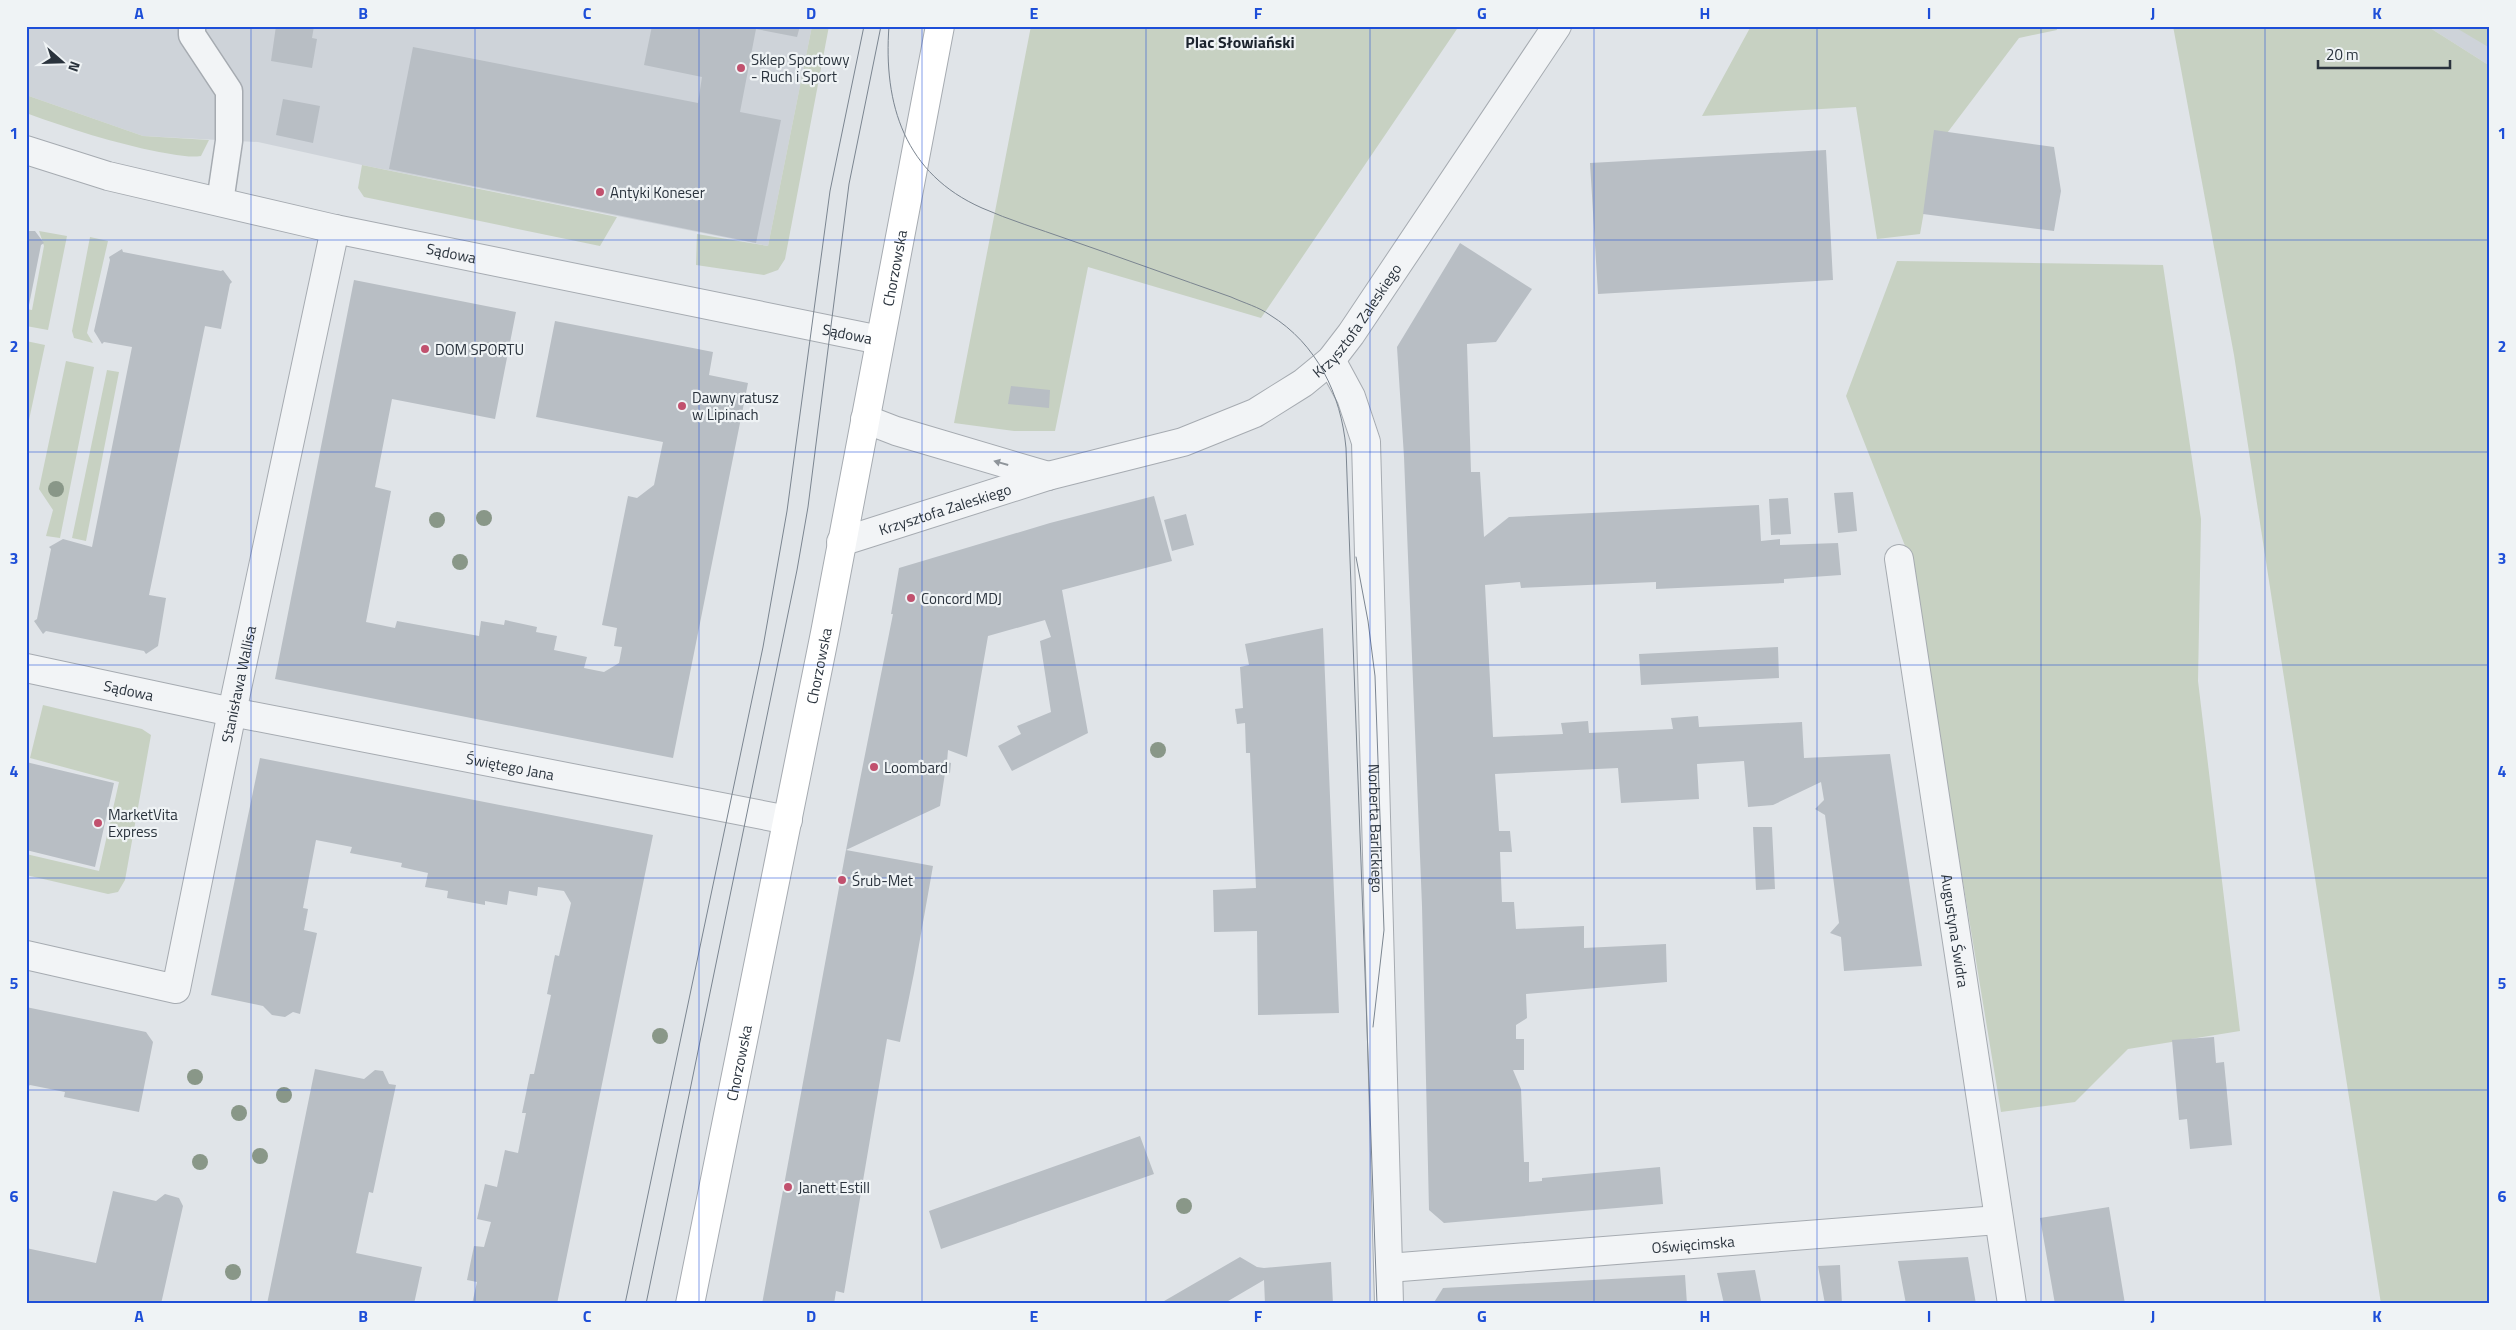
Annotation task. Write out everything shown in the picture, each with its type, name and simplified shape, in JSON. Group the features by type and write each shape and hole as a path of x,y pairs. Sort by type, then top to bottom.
{"street":[{"name":"Chorzowska","path":"690,1304 788,820 940,26"},
{"name":"Krzysztofa Zaleskiego","path":"841,542 1048,476 1183,442 1246,417 1303,383 1331,360 1351,334 1557,26"},
{"name":"Sądowa","path":"26,150 108,176 335,229 880,340"},
{"name":"Stanisława Wallisa","path":"26,955 176,989 232,712 335,229"},
{"name":"Norberta Barlickiego","path":"1331,360 1351,397 1366,442 1389,1304"},
{"name":"Krzysztofa Zaleskiego","path":"865,419 896,431 1048,476"},
{"name":"Augustyna Świdra","path":"1899,559 2012,1304"},
{"name":"Sądowa","path":"26,668 232,712"},
{"name":"Świętego Jana","path":"232,712 788,820"},
{"name":"Oświęcimska","path":"1388,1268 1998,1220"}],"lane":[{"path":"192,26 192,35 229,91 230,141 220,202"}],"shaded area":[{"path":"26,26 812,26 768,246 362,165 258,142 143,136 26,95"},
{"path":"2427,26 2490,26 2490,66"}],"green space":[{"path":"812,26 829,26 785,259 778,270 764,275 696,265 697,234 768,246"},
{"path":"1031,26 1459,26 1261,318 1088,267 1055,431 1014,431 954,423"},
{"path":"1751,26 2056,26 2057,30 2019,38 1935,149 1920,234 1877,239 1856,107 1702,116"},
{"path":"2173,26 2427,26 2490,66 2490,1304 2381,1304 2234,355"},
{"path":"2453,26 2490,26 2490,48"},
{"path":"26,95 143,136 209,140 201,156 159,152 125,144 26,113"},
{"path":"362,165 617,217 600,246 364,197 358,188"},
{"path":"39,231 67,236 48,330 26,326 26,309 32,310 44,246"},
{"path":"90,237 108,241 87,333 93,343 74,338 72,331"},
{"path":"1897,261 2163,265 2201,519 2198,681 2240,1031 2128,1049 2075,1102 2001,1112 1909,556 1846,396"},
{"path":"26,341 45,345 26,434"},
{"path":"66,361 94,367 60,538 46,536 53,510 39,489"},
{"path":"107,370 119,372 86,541 72,538"},
{"path":"43,705 142,729 151,735 125,880 118,892 108,894 26,875 26,854 99,871 119,782 30,758"}],"building":[{"path":"276,26 314,26 312,38 317,39 312,68 271,61"},
{"path":"652,26 800,26 797,37 756,29 740,112 781,120 756,243 389,169 413,47 698,103 702,77 644,65"},
{"path":"283,99 320,106 313,143 276,135"},
{"path":"1934,130 2054,147 2061,191 2054,231 1923,214"},
{"path":"1826,150 1833,280 1598,294 1590,163"},
{"path":"26,231 35,231 44,243 41,245 29,305 26,305"},
{"path":"1460,243 1532,289 1496,342 1467,344 1471,472 1480,472 1484,537 1509,517 1759,505 1761,541 1780,539 1780,545 1838,543 1841,575 1784,579 1784,583 1656,589 1656,582 1521,588 1520,582 1485,585 1493,737 1563,734 1561,723 1588,721 1589,733 1673,729 1671,718 1698,716 1699,727 1802,722 1804,758 1890,754 1922,966 1844,971 1841,937 1830,933 1839,923 1825,815 1815,809 1824,800 1821,782 1773,805 1748,807 1744,761 1697,764 1699,799 1621,803 1618,768 1495,774 1499,831 1510,831 1512,852 1500,852 1502,902 1514,902 1516,929 1584,926 1584,948 1666,944 1667,982 1526,994 1527,1018 1516,1025 1516,1039 1524,1039 1524,1070 1513,1070 1521,1089 1524,1162 1529,1162 1529,1182 1542,1181 1542,1178 1660,1167 1663,1204 1444,1223 1429,1210 1422,906 1404,457 1397,347"},
{"path":"122,249 123,252 223,270 232,282 221,329 205,326 149,595 166,598 158,646 146,654 144,651 46,631 43,634 34,621 37,619 51,549 49,547 63,539 92,547 132,347 104,342 102,344 94,331 110,260 109,257"},
{"path":"354,280 516,312 495,419 392,399 375,487 391,491 366,622 395,628 397,621 479,636 481,621 504,625 505,620 537,627 536,632 557,636 554,650 587,657 584,668 604,672 619,663 622,647 614,646 617,628 602,625 628,496 637,498 654,485 663,442 536,417 555,321 713,352 709,375 748,383 673,758 275,679"},
{"path":"1011,386 1050,390 1049,408 1008,404"},
{"path":"1853,492 1857,531 1838,533 1834,493"},
{"path":"1154,496 1172,561 1062,590 1088,733 1012,771 998,746 1021,734 1017,726 1051,712 1040,641 1051,637 1045,620 988,636 967,757 948,750 947,762 951,763 950,773 945,773 940,806 846,850 893,614 891,614 899,568 1050,523"},
{"path":"1788,498 1791,534 1771,535 1769,499"},
{"path":"1186,514 1194,545 1172,551 1164,520"},
{"path":"1323,628 1339,1013 1258,1015 1257,931 1214,932 1213,890 1256,888 1250,753 1246,753 1245,723 1237,724 1235,709 1243,708 1240,667 1249,665 1245,644"},
{"path":"1778,647 1779,678 1641,685 1639,654"},
{"path":"260,758 653,835 557,1304 472,1304 477,1282 467,1280 474,1246 484,1247 491,1222 477,1219 485,1184 497,1187 505,1150 518,1153 526,1113 522,1113 530,1074 534,1074 551,995 547,994 555,955 559,956 571,903 564,891 538,887 537,896 509,891 507,905 485,901 485,905 447,898 448,891 425,887 428,873 401,867 402,863 350,853 352,847 316,840 303,908 308,909 304,930 317,933 300,1014 293,1012 285,1017 272,1015 263,1006 211,995"},
{"path":"26,762 114,783 95,867 26,850"},
{"path":"1753,827 1772,827 1775,889 1756,890"},
{"path":"846,850 933,866 914,973 900,1042 887,1039 844,1293 836,1291 834,1304 762,1304"},
{"path":"26,1007 146,1032 153,1042 139,1112 64,1097 65,1092 30,1085 26,1088"},
{"path":"2214,1037 2216,1063 2224,1062 2232,1145 2190,1149 2187,1119 2179,1120 2172,1040"},
{"path":"315,1069 364,1079 375,1070 383,1071 389,1084 396,1085 373,1193 369,1192 356,1253 422,1267 414,1304 267,1304"},
{"path":"1140,1136 1154,1174 941,1249 929,1211"},
{"path":"113,1191 156,1201 165,1194 179,1198 183,1206 161,1304 26,1304 26,1248 96,1263"},
{"path":"2109,1207 2125,1304 2055,1304 2040,1218"},
{"path":"1240,1257 1257,1267 1264,1268 1331,1262 1333,1304 1265,1304 1264,1280 1223,1304 1159,1304"},
{"path":"1968,1257 1976,1304 1906,1304 1898,1261"},
{"path":"1840,1265 1842,1304 1825,1304 1818,1266"},
{"path":"1755,1270 1761,1301 1757,1302 1757,1304 1724,1304 1717,1273"},
{"path":"1685,1275 1687,1304 1433,1304 1443,1288"}],"tram line":[{"path":"625,1304 763,647 787,511 830,191 864,26"},
{"path":"646,1304 797,570 808,507 849,184 881,26"},
{"path":"889,26 888,55 890,83 895,109 904,134 917,156 934,176 956,194 982,208 1231,297 1261,310 1287,327 1301,340 1324,372 1332,390 1339,409 1346,448 1377,1304"},
{"path":"1356,557 1368,621 1375,676 1384,930 1373,1027"}],"place":[{"name":"Sklep Sportowy - Ruch i Sport","path":"741,68"},
{"name":"Antyki Koneser","path":"600,192"},
{"name":"DOM SPORTU","path":"425,349"},
{"name":"Dawny ratusz w Lipinach","path":"682,406"},
{"name":"Concord MDJ","path":"911,598"},
{"name":"Loombard","path":"874,767"},
{"name":"MarketVita Express","path":"98,823"},
{"name":"Śrub-Met","path":"842,880"},
{"name":"Janett Estill","path":"788,1187"}],"district":[{"name":"Plac Słowiański","path":"1240,42"}]}
